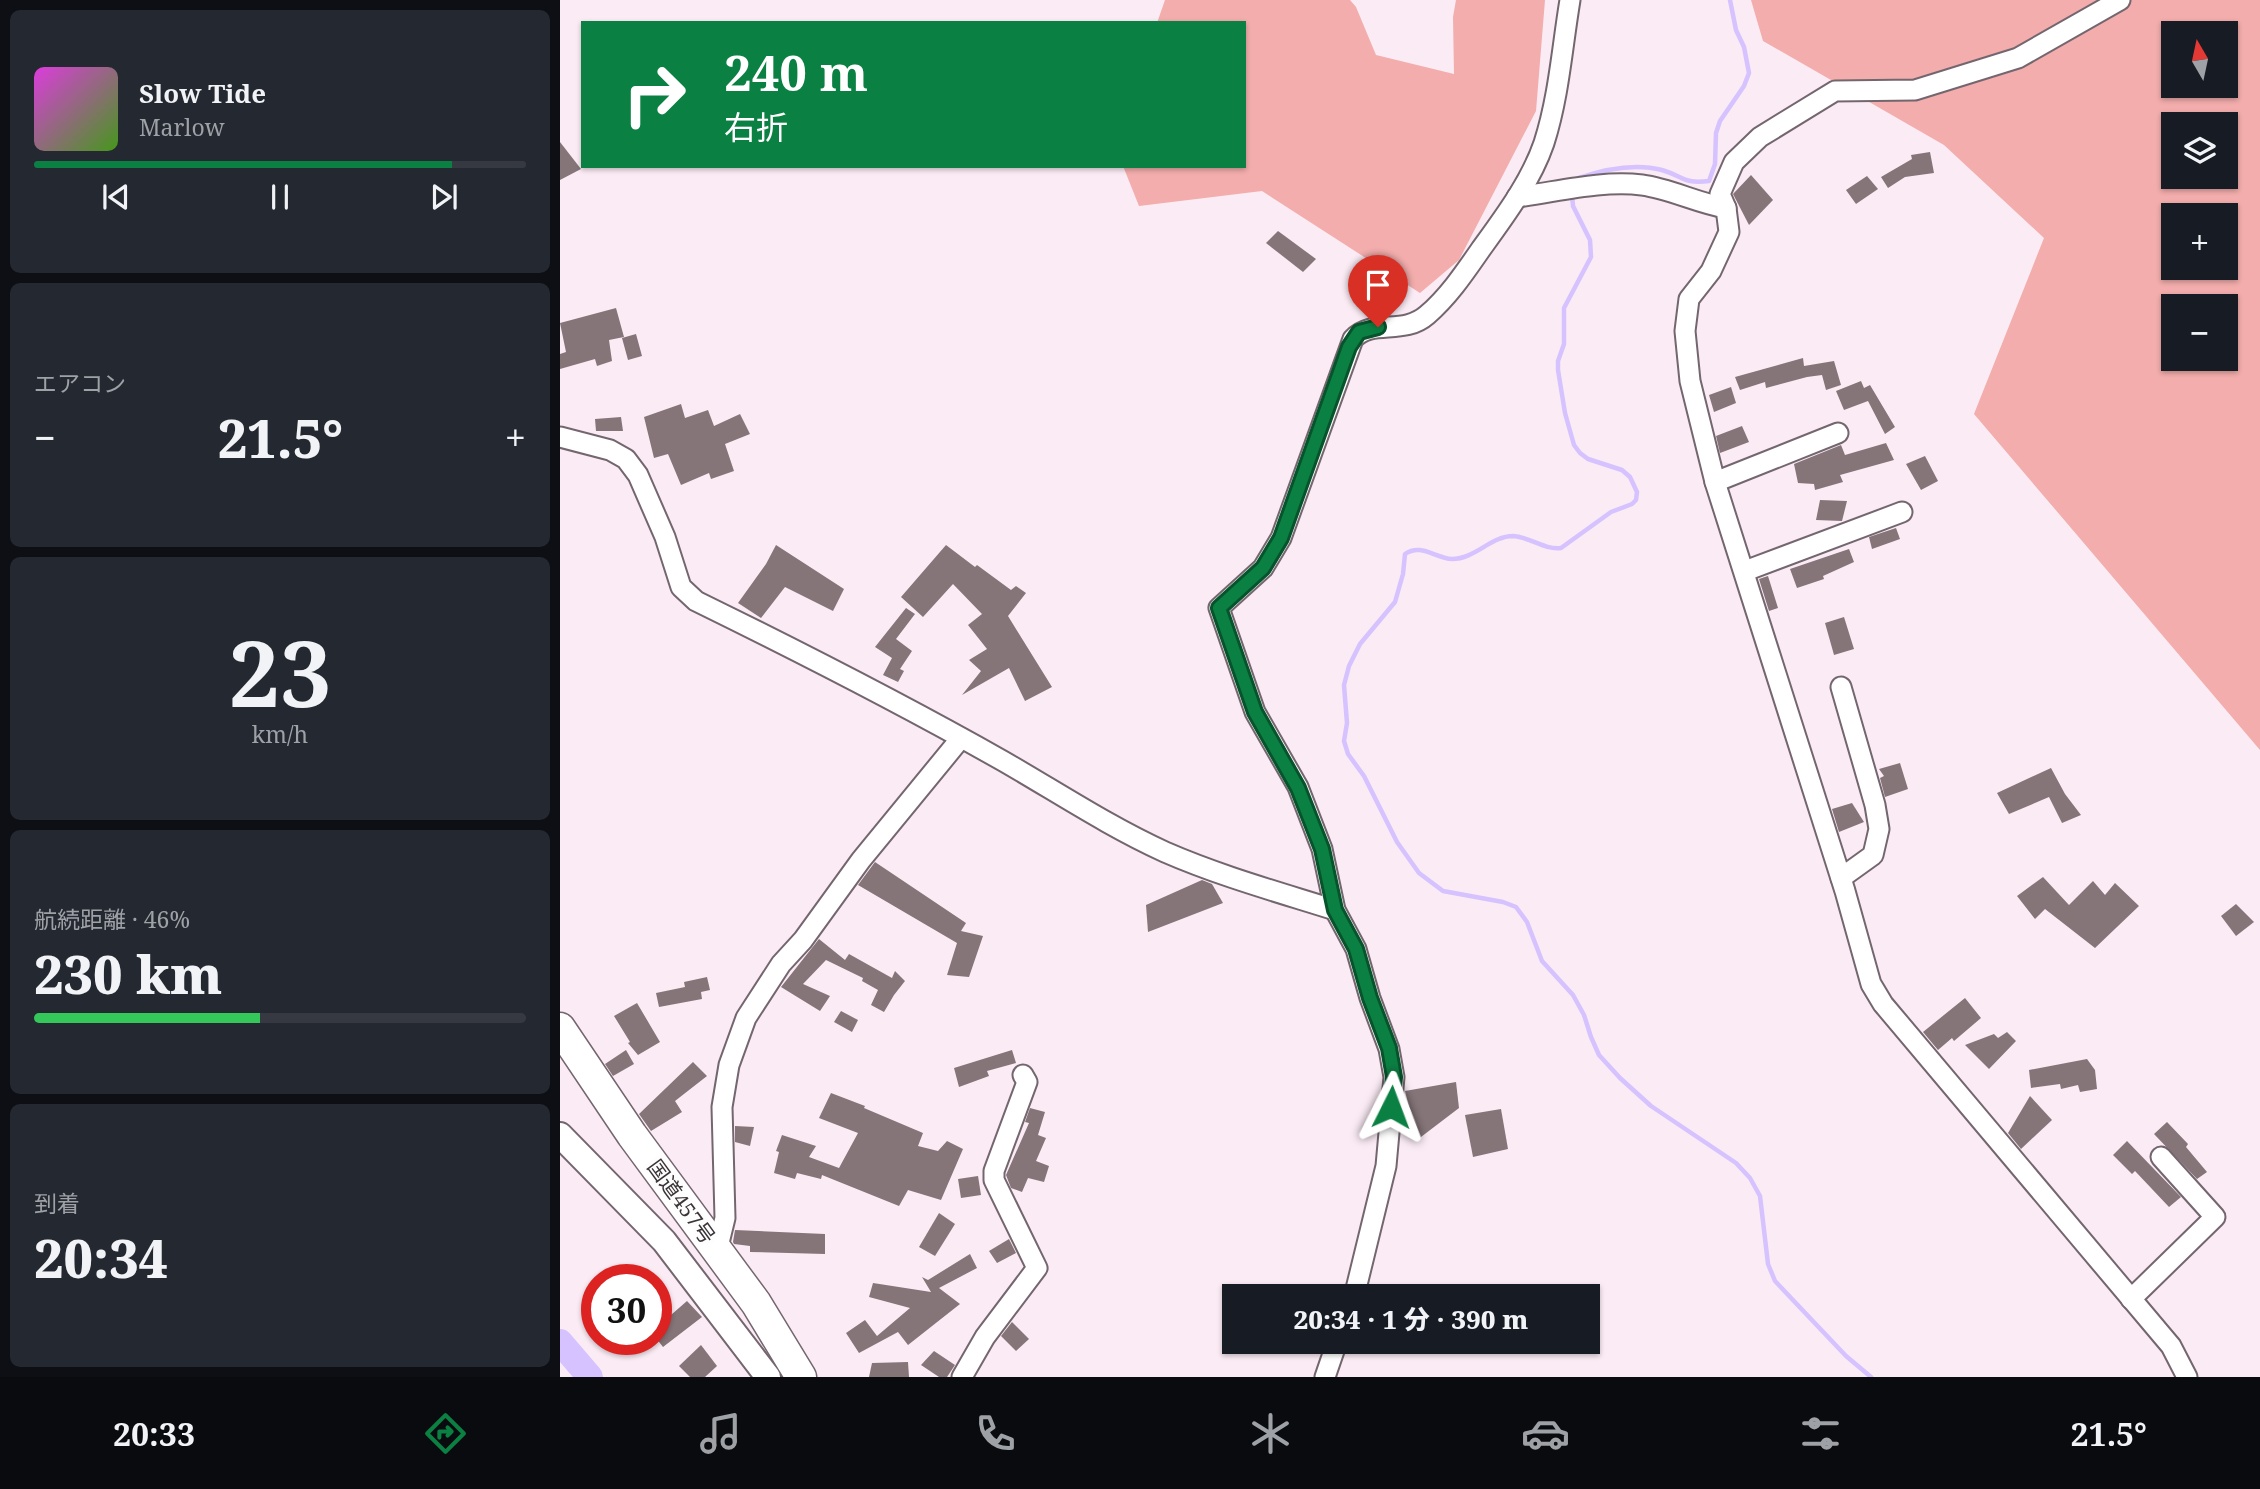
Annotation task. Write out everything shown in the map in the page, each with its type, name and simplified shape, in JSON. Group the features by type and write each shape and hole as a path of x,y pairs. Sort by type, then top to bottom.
{"highway":[{"name":"国道457号","path":"560,1028 632,1135 756,1303 801,1377"}],"main road":[{"path":"560,1135 664,1241 768,1377"}],"street":[{"path":"1357,1284 1386,1166 1394,1077 1386,1036 1370,998 1356,949 1335,910 1322,849 1298,788 1255,712 1219,608 1263,568 1277,547 1343,360 1353,339 1364,330 1396,328 1412,325 1423,319 1446,296 1517,197 1535,164 1552,114 1570,0"},
{"path":"2120,0 2018,58 1915,90 1835,91 1760,137 1734,162 1720,194 1726,208 1729,232 1711,271 1689,299 1685,331 1690,381 1715,482 1841,878 1871,984 1882,1004 2171,1346 2187,1377"},
{"path":"1517,197 1615,184 1667,191 1726,208"},
{"path":"1715,482 1838,433"},
{"path":"560,437 610,450 626,459 638,475 665,537 681,587 696,601 830,666 1004,761 1100,820 1166,852 1223,876 1335,910"},
{"path":"1745,571 1902,512"},
{"path":"1841,687 1879,829 1873,855 1841,878"},
{"path":"717,1251 724,1218 722,1107 729,1065 746,1018 781,964 803,940 861,860 961,738"},
{"path":"962,1377 998,1318 1037,1268 994,1180 1027,1082 1023,1075"},
{"path":"2131,1299 2215,1217 2161,1157"},
{"path":"1325,1377 1333,1354"}],"shaded area":[{"path":"1165,0 1350,0 1356,7 1376,55 1454,74 1453,17 1456,0 1545,0 1536,111 1459,260 1420,293 1262,191 1139,206 1124,168 1246,168 1246,21 1158,21"},
{"path":"1751,0 2260,0 2260,750 1974,414 2044,238 1944,145 1763,41"}],"building":[{"path":"560,142 581,169 560,180"},
{"path":"1930,152 1934,173 1905,177 1888,188 1881,177 1912,159 1911,155"},
{"path":"1751,175 1773,200 1749,225 1733,194"},
{"path":"1867,176 1878,189 1856,204 1846,190"},
{"path":"1278,231 1316,259 1303,272 1266,243"},
{"path":"616,308 624,337 609,340 612,361 597,366 595,359 560,369 560,354 566,352 560,323"},
{"path":"636,334 642,356 628,360 622,338"},
{"path":"1803,358 1804,366 1834,361 1841,385 1826,390 1822,375 1766,388 1765,382 1740,390 1735,377"},
{"path":"1861,381 1864,388 1870,385 1895,427 1885,434 1868,401 1844,410 1836,391"},
{"path":"1731,387 1736,403 1714,412 1709,395"},
{"path":"681,404 685,418 708,410 714,426 740,414 750,434 725,444 734,471 711,479 709,473 681,485 668,454 654,458 644,417"},
{"path":"621,417 623,431 596,431 595,419"},
{"path":"1742,426 1749,442 1720,453 1716,436"},
{"path":"1886,443 1894,460 1840,475 1843,482 1815,490 1814,484 1798,483 1794,464 1841,445 1845,455"},
{"path":"1925,456 1938,481 1921,490 1906,464"},
{"path":"1820,500 1847,501 1842,521 1816,520"},
{"path":"1896,528 1900,539 1872,549 1869,537"},
{"path":"776,545 844,589 833,611 785,587 761,618 738,603"},
{"path":"946,545 1011,590 1016,586 1026,593 1008,616 1052,687 1025,701 1009,668 962,695 981,671 969,660 987,649 968,625 982,614 953,584 923,617 901,597"},
{"path":"1849,549 1854,562 1823,576 1824,579 1797,588 1790,569"},
{"path":"1768,576 1778,608 1769,611 1759,579"},
{"path":"906,608 915,614 896,639 912,651 900,669 904,671 898,682 883,675 892,658 875,647"},
{"path":"1844,617 1854,649 1834,655 1825,623"},
{"path":"1900,763 1908,789 1885,797 1880,778 1884,776 1879,769"},
{"path":"2051,768 2065,794 2081,815 2062,823 2049,797 2009,814 1997,793"},
{"path":"1852,803 1864,822 1839,832 1832,809"},
{"path":"875,862 966,923 961,931 983,936 969,977 947,975 957,943 858,885"},
{"path":"2043,877 2069,905 2093,881 2105,895 2115,883 2139,906 2095,948 2045,909 2035,919 2017,896"},
{"path":"1202,880 1212,884 1223,903 1148,932 1146,905"},
{"path":"2236,904 2254,922 2236,936 2221,916"},
{"path":"819,939 845,960 849,954 892,978 895,971 905,981 884,1012 871,1005 878,990 862,981 863,978 826,960 803,984 830,996 820,1011 781,987"},
{"path":"707,977 710,990 701,992 702,999 659,1007 656,993 685,987 684,982"},
{"path":"1965,998 1981,1018 1954,1041 1952,1038 1938,1050 1923,1032"},
{"path":"637,1003 660,1042 638,1055 628,1043 630,1042 614,1016"},
{"path":"841,1011 858,1020 852,1032 834,1022"},
{"path":"2007,1032 2016,1041 1989,1069 1965,1045 1994,1034 1998,1038"},
{"path":"626,1050 634,1064 613,1076 605,1064"},
{"path":"1012,1050 1016,1063 987,1071 989,1076 959,1087 954,1068"},
{"path":"2087,1059 2095,1070 2097,1089 2080,1092 2078,1085 2061,1089 2060,1084 2031,1088 2029,1070"},
{"path":"693,1062 707,1076 675,1101 682,1112 651,1131 639,1114"},
{"path":"1456,1082 1459,1108 1417,1140 1405,1091"},
{"path":"831,1093 923,1133 918,1146 938,1151 947,1141 963,1149 941,1200 908,1190 899,1206 822,1175 821,1179 797,1173 795,1179 774,1173 779,1152 776,1151 782,1135 816,1146 809,1157 839,1168 858,1133 819,1118"},
{"path":"2030,1096 2052,1120 2021,1149 2008,1133"},
{"path":"1030,1108 1045,1112 1038,1135 1046,1138 1036,1161 1049,1166 1044,1182 1028,1178 1022,1192 1011,1188 1006,1175 1029,1123 1025,1122"},
{"path":"1501,1109 1508,1149 1473,1157 1465,1115"},
{"path":"2167,1122 2188,1144 2186,1147 2207,1172 2197,1179 2154,1134"},
{"path":"735,1126 754,1127 750,1146 735,1142"},
{"path":"2127,1141 2181,1197 2169,1207 2135,1171 2132,1174 2113,1155"},
{"path":"978,1176 981,1195 961,1198 958,1179"},
{"path":"939,1213 955,1224 935,1256 919,1247"},
{"path":"735,1230 825,1234 825,1254 750,1252 750,1246 734,1244"},
{"path":"1009,1239 1016,1253 997,1263 989,1251"},
{"path":"970,1254 977,1268 939,1288 960,1304 908,1345 898,1332 859,1353 846,1333 865,1320 877,1336 910,1308 869,1297 873,1283 931,1292 922,1277 928,1280"},
{"path":"687,1301 702,1317 672,1340 672,1314"},
{"path":"1012,1322 1029,1339 1016,1351 1001,1336"},
{"path":"701,1345 717,1366 705,1377 690,1377 679,1366"},
{"path":"934,1351 955,1365 947,1377 939,1377 921,1365"},
{"path":"908,1362 909,1377 869,1377 872,1363"}],"waterway":[{"path":"1579,178 1610,170 1641,167 1662,170 1689,181 1709,181 1715,164 1716,133 1720,121 1744,86 1749,73 1730,0"},
{"path":"1572,194 1573,206 1590,240 1591,257 1564,308 1564,344 1558,370 1565,413 1574,445 1580,453 1588,459 1622,470 1630,477 1637,492 1636,500 1611,512 1561,548 1513,536 1497,540 1460,558 1446,558 1417,550 1405,554 1403,574 1395,602 1360,644 1349,666 1344,685 1347,723 1344,741 1348,754 1364,776 1397,842 1419,873 1443,891 1503,902 1516,907 1527,922 1542,961 1573,995 1584,1015 1599,1055 1651,1106 1736,1163 1750,1178 1760,1196 1768,1264 1775,1281 1846,1356 1871,1377"},
{"path":"560,1342 590,1377"}],"route":[{"path":"1378,327 1359,332 1349,347 1288,520 1272,556 1263,568 1219,608 1255,712 1298,788 1322,849 1335,910 1356,949 1370,998 1386,1036 1394,1077 1391,1107"}]}
